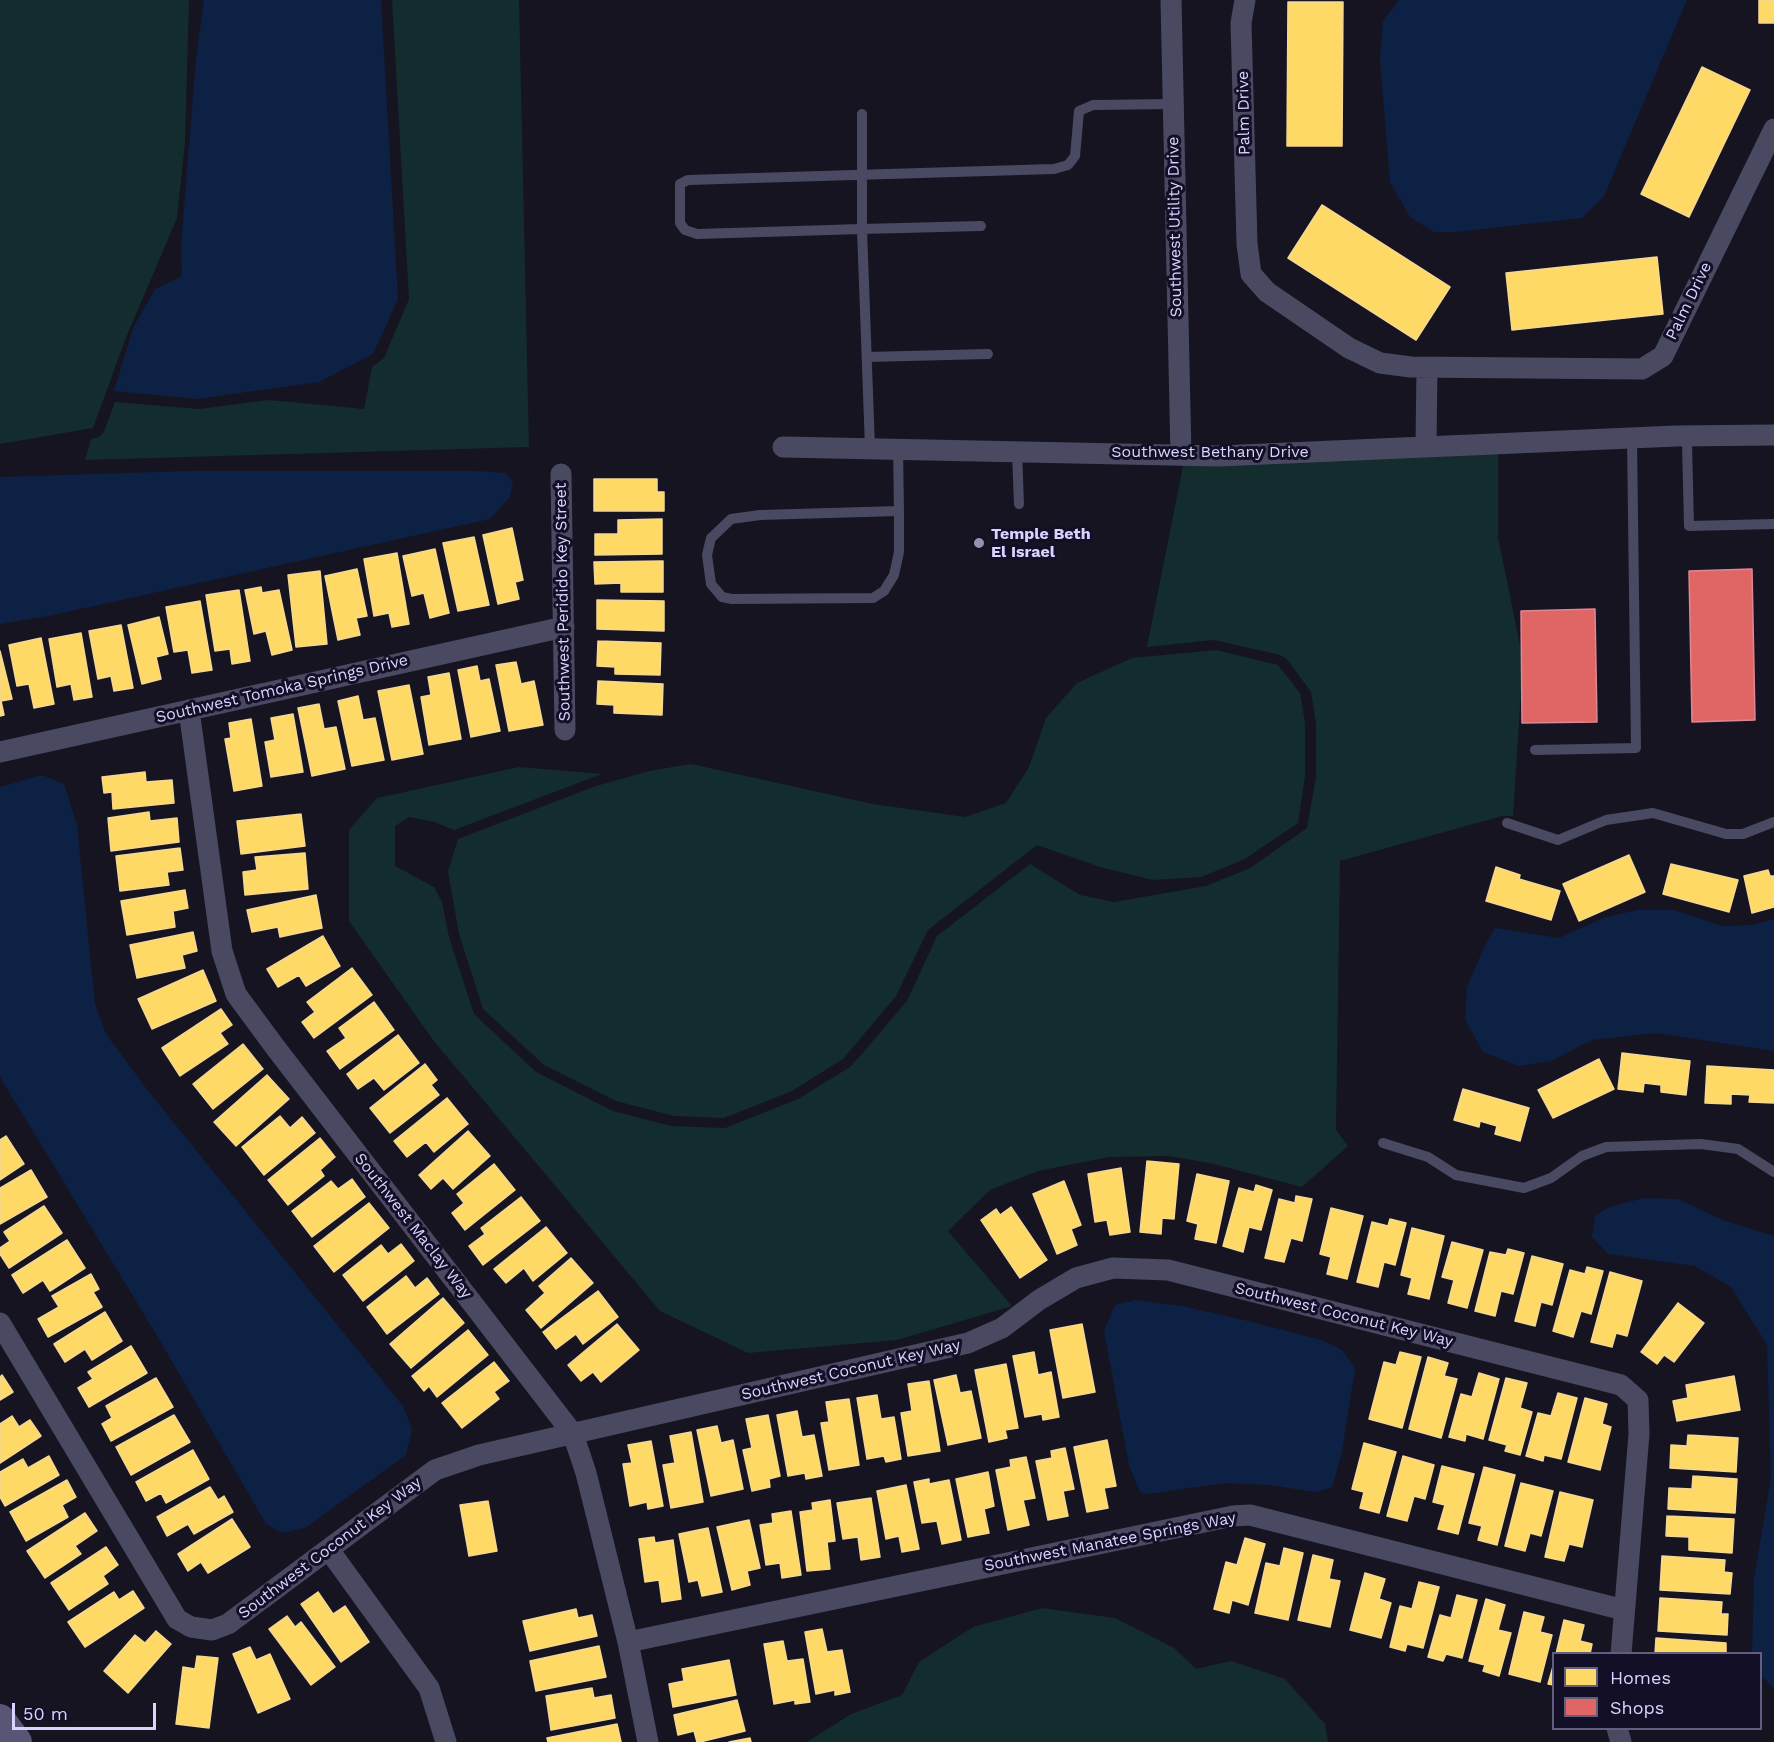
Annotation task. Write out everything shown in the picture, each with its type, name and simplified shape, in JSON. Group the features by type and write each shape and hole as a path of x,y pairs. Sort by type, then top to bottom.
{"street":[{"name":"Southwest Utility Drive","path":"1171,0 1181,455"},
{"name":"Palm Drive","path":"1245,0 1241,23 1247,244 1251,274 1267,292 1349,348 1380,363 1427,367 1642,369 1663,356 1774,129"},
{"path":"1426,447 1427,367"},
{"name":"Southwest Bethany Drive","path":"783,447 1181,455 1774,435"},
{"name":"Southwest Bethany Drive","path":"1635,439 1774,450"},
{"name":"Southwest Peridido Key Street","path":"561,474 565,730"},
{"name":"Southwest Tomoka Springs Drive","path":"0,752 564,627"},
{"name":"Southwest Maclay Way","path":"189,710 222,951 236,994 573,1434 586,1473 628,1642 648,1742"},
{"name":"Southwest Coconut Key Way","path":"0,1323 177,1619 185,1625 212,1630 228,1624 435,1470 478,1455 969,1343 1002,1328 1039,1299 1076,1278 1113,1268 1168,1270 1621,1384 1638,1400 1639,1434 1621,1652"},
{"name":"Southwest Manatee Springs Way","path":"628,1642 1233,1516 1250,1515 1624,1610"},
{"path":"329,1550 429,1688 441,1698 452,1714 461,1742"},
{"path":"429,1688 446,1742"}],"lane":[{"path":"981,225 697,234 685,230 680,223 679,192 680,184 688,180 1054,169 1068,165 1075,156 1079,111 1093,105 1173,104"},
{"path":"862,114 862,229 870,448"},
{"path":"867,357 988,354"},
{"path":"1535,750 1635,747 1635,439"},
{"path":"1687,443 1689,525 1774,524"},
{"path":"898,449 899,511 899,552 894,575 884,591 873,598 732,600 723,597 711,584 707,555 711,538 731,519 760,514 899,511"},
{"path":"1017,452 1019,504"},
{"path":"1507,823 1557,840 1606,820 1653,813 1726,834 1743,834 1774,822"},
{"path":"1383,1143 1428,1157 1456,1175 1524,1188 1551,1178 1582,1156 1606,1147 1701,1144 1738,1149 1774,1172"}],"green space":[{"path":"0,0 189,0 185,142 177,218 125,340 93,428 0,444"},
{"path":"392,0 519,0 529,447 85,460 91,439 99,437 104,432 115,402 199,409 269,400 364,409 372,367 384,358 409,299"},
{"path":"1187,446 1498,447 1498,537 1523,660 1513,816 1502,816 1340,861 1336,1130 1348,1146 1302,1187 1210,1163 1168,1156 1109,1157 1038,1171 990,1190 948,1231 1012,1306 897,1340 748,1353 660,1311 433,1040 349,921 349,830 377,798 519,767 602,774 454,830 435,822 409,817 395,826 395,866 434,887 442,902 449,937 474,1014 536,1072 613,1111 671,1126 725,1128 798,1099 850,1067 907,1001 937,936 1030,864 1080,895 1114,902 1206,886 1250,868 1307,828 1316,777 1316,723 1311,692 1287,659 1280,655 1214,640 1147,647"},
{"path":"1216,650 1278,665 1300,693 1305,723 1305,776 1298,823 1245,859 1201,877 1153,880 1100,867 1037,845 928,930 896,996 843,1059 792,1091 724,1118 674,1116 616,1101 544,1065 483,1009 459,934 448,871 458,839 596,786 649,771 691,764 873,804 965,817 1006,803 1029,767 1046,718 1077,683 1132,658"},
{"path":"1042,1608 1115,1618 1174,1648 1196,1669 1231,1661 1285,1679 1325,1724 1328,1742 807,1742 851,1714 902,1695 919,1662 973,1627"}],"water":[{"path":"204,0 381,0 398,299 373,354 319,382 197,399 114,391 133,328 155,289 182,276 181,246 196,58"},
{"path":"1399,0 1687,0 1604,196 1582,218 1455,232 1434,232 1410,217 1390,182 1380,59 1383,21"},
{"path":"188,471 478,471 506,473 513,482 510,497 490,519 53,615 0,624 0,477"},
{"path":"42,775 64,784 77,825 95,1004 106,1034 149,1092 403,1406 412,1429 406,1455 305,1528 282,1533 266,1524 159,1339 0,1077 0,787"},
{"path":"1637,910 1674,910 1722,926 1753,925 1774,919 1774,1051 1656,1033 1592,1040 1551,1061 1519,1066 1483,1052 1465,1019 1467,987 1495,928 1559,938 1603,918"},
{"path":"1644,1198 1678,1199 1725,1221 1774,1236 1774,1689 1762,1676 1762,1652 1752,1652 1754,1579 1771,1478 1767,1345 1731,1287 1695,1266 1608,1254 1592,1237 1595,1216 1609,1207"},
{"path":"1136,1300 1182,1306 1244,1320 1322,1340 1342,1350 1355,1368 1342,1452 1332,1488 1314,1492 1270,1485 1225,1483 1148,1494 1140,1492 1129,1465 1104,1331 1115,1305"}],"building: Homes":[{"path":"1759,0 1774,0 1774,23 1759,23"},
{"path":"1288,2 1343,2 1342,146 1287,146"},
{"path":"1702,67 1750,90 1689,217 1641,194"},
{"path":"1322,205 1450,287 1416,340 1288,258"},
{"path":"1657,257 1663,314 1512,330 1506,273"},
{"path":"594,479 657,479 657,492 664,492 664,511 594,511"},
{"path":"662,519 662,554 595,555 595,534 618,534 618,520"},
{"path":"512,528 523,580 515,582 519,599 498,604 483,535"},
{"path":"474,537 489,605 458,611 443,543"},
{"path":"435,549 449,613 430,618 424,593 412,596 403,556"},
{"path":"397,553 409,624 392,627 389,613 374,616 364,559"},
{"path":"663,561 663,592 621,592 621,583 595,584 594,562"},
{"path":"357,569 367,616 356,618 360,635 338,640 325,576"},
{"path":"320,571 327,644 296,647 288,575"},
{"path":"261,587 262,593 279,590 292,650 272,655 266,631 254,634 245,590"},
{"path":"239,590 250,661 232,664 230,649 215,651 206,595"},
{"path":"597,600 664,601 664,631 597,629"},
{"path":"200,601 212,670 192,673 188,650 174,652 166,607"},
{"path":"159,617 168,654 156,657 161,679 142,684 128,625"},
{"path":"121,625 133,688 114,691 111,676 98,679 89,631"},
{"path":"81,633 92,697 74,700 71,684 57,687 49,639"},
{"path":"41,638 54,704 34,708 29,684 17,686 9,645"},
{"path":"598,641 661,643 660,675 615,674 615,667 597,666"},
{"path":"0,651 12,699 1,701 4,715 0,716"},
{"path":"516,662 521,684 534,681 543,725 509,731 496,665"},
{"path":"477,666 480,681 489,679 500,731 471,737 458,670"},
{"path":"449,673 461,739 429,745 421,697 431,695 428,677"},
{"path":"598,681 663,684 662,715 614,713 614,705 597,704"},
{"path":"409,685 423,754 392,760 378,691"},
{"path":"358,696 363,720 375,718 384,760 352,766 338,701"},
{"path":"319,704 324,729 336,727 345,769 312,776 298,708"},
{"path":"293,714 303,772 271,777 265,742 275,740 271,718"},
{"path":"251,719 262,786 234,791 225,739 231,738 229,723"},
{"path":"145,772 146,782 172,780 174,803 113,809 112,792 104,793 102,777"},
{"path":"149,812 150,821 177,818 179,842 111,851 108,818"},
{"path":"301,814 305,846 241,854 237,821"},
{"path":"180,848 183,870 167,872 169,885 120,891 116,856"},
{"path":"305,853 308,889 245,895 243,872 257,870 255,857"},
{"path":"1629,855 1645,892 1579,921 1563,884"},
{"path":"1671,864 1738,880 1729,912 1663,894"},
{"path":"1496,867 1520,875 1519,879 1560,891 1551,920 1486,901"},
{"path":"1768,870 1770,876 1774,876 1774,907 1752,913 1744,876"},
{"path":"185,890 188,908 173,911 175,927 127,935 121,901"},
{"path":"316,895 322,928 280,937 278,927 252,932 247,910"},
{"path":"193,932 197,951 182,955 185,968 137,978 130,945"},
{"path":"323,936 340,966 306,986 299,975 278,987 267,969"},
{"path":"352,968 372,995 314,1038 302,1022 315,1012 307,1002"},
{"path":"203,970 216,1001 152,1029 138,999"},
{"path":"374,1002 394,1030 340,1069 327,1051 346,1038 339,1028"},
{"path":"221,1009 232,1025 220,1033 228,1044 180,1076 162,1048"},
{"path":"398,1035 419,1063 384,1090 374,1078 358,1089 347,1074"},
{"path":"243,1044 263,1069 213,1109 193,1084"},
{"path":"1622,1053 1690,1061 1686,1095 1661,1092 1661,1085 1644,1083 1643,1092 1618,1089"},
{"path":"1599,1059 1614,1089 1553,1118 1538,1090"},
{"path":"425,1064 437,1080 431,1085 439,1095 390,1133 370,1108"},
{"path":"1707,1066 1774,1070 1774,1103 1749,1102 1750,1095 1731,1094 1731,1104 1705,1103"},
{"path":"267,1075 289,1099 236,1146 214,1122"},
{"path":"1463,1089 1529,1108 1520,1141 1495,1134 1497,1126 1480,1121 1479,1127 1454,1120"},
{"path":"447,1098 468,1124 434,1152 426,1142 407,1157 394,1141"},
{"path":"280,1116 290,1128 302,1117 315,1133 264,1175 242,1147"},
{"path":"468,1131 490,1156 453,1189 443,1178 431,1189 419,1175"},
{"path":"6,1136 24,1164 0,1180 0,1140"},
{"path":"320,1138 335,1157 320,1170 324,1176 288,1205 268,1180"},
{"path":"1147,1161 1179,1164 1174,1219 1162,1218 1161,1234 1140,1232"},
{"path":"494,1164 515,1190 465,1230 452,1213 464,1203 457,1194"},
{"path":"1121,1168 1130,1232 1110,1235 1107,1220 1095,1222 1088,1174"},
{"path":"31,1170 47,1197 0,1224 0,1188"},
{"path":"1197,1174 1229,1181 1216,1243 1195,1239 1198,1224 1187,1221"},
{"path":"352,1179 365,1197 312,1237 292,1211 331,1181 338,1189"},
{"path":"1064,1181 1081,1225 1071,1229 1077,1245 1057,1254 1033,1194"},
{"path":"1256,1185 1272,1190 1261,1230 1249,1227 1243,1252 1223,1246 1239,1188 1254,1192"},
{"path":"1296,1196 1312,1199 1302,1241 1291,1238 1284,1262 1265,1258 1279,1199 1295,1203"},
{"path":"521,1197 540,1221 483,1265 469,1246 485,1234 481,1228"},
{"path":"369,1203 389,1228 334,1272 314,1246"},
{"path":"44,1206 62,1233 9,1268 0,1254 0,1248 10,1241 4,1232"},
{"path":"1011,1207 1047,1260 1020,1278 981,1220 996,1209 1000,1215"},
{"path":"1331,1208 1363,1216 1347,1279 1327,1274 1331,1257 1320,1254"},
{"path":"1390,1219 1406,1223 1395,1265 1384,1262 1378,1287 1357,1282 1372,1222 1388,1226"},
{"path":"546,1227 567,1253 533,1281 524,1268 506,1283 494,1269"},
{"path":"1412,1228 1444,1236 1429,1299 1408,1294 1412,1278 1401,1275"},
{"path":"67,1240 85,1268 50,1291 43,1280 23,1293 12,1275"},
{"path":"1452,1242 1483,1250 1467,1308 1448,1303 1454,1280 1442,1277"},
{"path":"401,1244 414,1261 363,1301 343,1275 381,1245 388,1254"},
{"path":"1508,1249 1524,1253 1513,1294 1501,1291 1495,1316 1475,1311 1490,1252 1506,1255"},
{"path":"1532,1256 1563,1264 1552,1305 1541,1302 1535,1326 1515,1321"},
{"path":"571,1258 593,1283 541,1328 526,1310 545,1293 539,1286"},
{"path":"1587,1267 1603,1271 1591,1314 1581,1311 1573,1337 1553,1331 1570,1270 1585,1274"},
{"path":"1610,1272 1642,1281 1627,1336 1616,1333 1612,1347 1591,1342"},
{"path":"91,1274 99,1289 93,1292 102,1307 48,1337 38,1319 59,1307 52,1296"},
{"path":"406,1276 415,1288 427,1278 439,1294 387,1334 367,1307"},
{"path":"598,1291 618,1317 583,1344 576,1334 556,1349 543,1332"},
{"path":"443,1298 464,1323 411,1368 390,1344"},
{"path":"1678,1303 1704,1323 1674,1362 1664,1355 1657,1364 1641,1352"},
{"path":"105,1312 122,1341 92,1360 85,1349 65,1362 54,1344"},
{"path":"617,1324 639,1350 601,1382 593,1372 581,1381 568,1365"},
{"path":"1082,1324 1095,1392 1063,1398 1050,1330"},
{"path":"468,1330 488,1355 437,1397 429,1386 424,1391 412,1376"},
{"path":"131,1346 147,1373 89,1407 78,1388 93,1379 88,1372"},
{"path":"1034,1352 1038,1375 1051,1372 1059,1417 1043,1420 1042,1414 1025,1417 1013,1356"},
{"path":"1400,1352 1421,1357 1402,1428 1369,1419 1384,1362 1396,1365"},
{"path":"1428,1357 1448,1363 1444,1376 1457,1379 1441,1438 1409,1429"},
{"path":"494,1362 509,1381 494,1392 499,1399 462,1428 442,1403"},
{"path":"1006,1364 1018,1428 1005,1430 1007,1438 989,1442 975,1370"},
{"path":"1479,1373 1499,1379 1483,1439 1466,1434 1465,1441 1449,1437 1461,1394 1472,1397"},
{"path":"2,1375 13,1392 0,1400 0,1377"},
{"path":"956,1375 960,1393 971,1391 981,1438 948,1445 934,1380"},
{"path":"1734,1376 1740,1410 1677,1421 1673,1401 1688,1398 1686,1385"},
{"path":"156,1378 173,1407 111,1441 102,1424 112,1418 106,1406"},
{"path":"1506,1378 1527,1383 1520,1408 1532,1412 1520,1455 1505,1451 1507,1445 1489,1440"},
{"path":"929,1381 940,1451 908,1456 901,1413 912,1411 908,1384"},
{"path":"1558,1393 1577,1398 1561,1459 1544,1455 1543,1461 1526,1456 1538,1413 1551,1416"},
{"path":"877,1395 881,1419 894,1417 901,1459 886,1462 884,1456 867,1459 857,1398"},
{"path":"1585,1398 1607,1404 1602,1424 1611,1427 1600,1470 1568,1462"},
{"path":"849,1399 859,1465 829,1470 821,1423 829,1422 826,1402"},
{"path":"797,1411 802,1437 814,1435 822,1476 806,1479 805,1473 788,1476 777,1415"},
{"path":"174,1415 190,1442 131,1475 116,1447"},
{"path":"768,1415 780,1476 769,1479 770,1487 752,1491 743,1450 752,1448 746,1419"},
{"path":"12,1416 19,1427 30,1420 41,1436 0,1463 0,1424"},
{"path":"717,1426 721,1443 733,1440 743,1489 711,1496 697,1430"},
{"path":"691,1432 703,1502 671,1508 663,1465 675,1463 670,1436"},
{"path":"1688,1435 1738,1438 1736,1472 1670,1468 1671,1445 1687,1446"},
{"path":"1107,1440 1116,1486 1104,1488 1108,1508 1087,1512 1074,1447"},
{"path":"651,1441 663,1506 648,1509 647,1502 630,1506 623,1464 632,1463 628,1445"},
{"path":"1364,1443 1396,1452 1379,1513 1360,1508 1364,1492 1352,1489"},
{"path":"1065,1448 1074,1489 1063,1491 1068,1516 1048,1520 1036,1461 1052,1458 1051,1451"},
{"path":"193,1450 209,1479 166,1503 161,1493 146,1501 136,1482"},
{"path":"49,1456 59,1475 5,1506 0,1497 0,1472 23,1459 28,1468"},
{"path":"1403,1456 1434,1465 1425,1499 1414,1496 1407,1521 1387,1516"},
{"path":"1026,1457 1035,1498 1023,1500 1029,1525 1008,1530 996,1470 1011,1467 1010,1460"},
{"path":"1442,1466 1474,1474 1458,1534 1438,1529 1445,1505 1433,1502"},
{"path":"1484,1467 1515,1475 1497,1545 1478,1540 1482,1526 1469,1523"},
{"path":"988,1472 994,1506 984,1509 989,1533 968,1537 956,1479"},
{"path":"1693,1476 1737,1479 1735,1513 1668,1509 1669,1488 1692,1489"},
{"path":"929,1479 929,1484 949,1480 961,1540 942,1544 937,1521 922,1523 914,1482"},
{"path":"67,1480 76,1497 62,1505 68,1517 26,1541 10,1512"},
{"path":"1521,1483 1553,1491 1541,1536 1530,1533 1525,1551 1505,1546"},
{"path":"906,1485 919,1549 902,1552 899,1536 886,1539 877,1491"},
{"path":"210,1487 218,1500 224,1496 233,1512 194,1534 188,1524 167,1536 157,1517"},
{"path":"1560,1492 1593,1500 1582,1547 1569,1544 1564,1561 1545,1557"},
{"path":"871,1498 880,1557 861,1560 858,1537 843,1539 837,1503"},
{"path":"830,1500 835,1541 827,1542 830,1569 807,1571 800,1512 813,1510 812,1503"},
{"path":"488,1501 497,1551 469,1556 460,1505"},
{"path":"791,1511 801,1575 782,1578 780,1563 766,1565 760,1525 773,1523 772,1514"},
{"path":"85,1513 97,1531 75,1546 81,1554 45,1578 27,1551"},
{"path":"1667,1516 1734,1519 1732,1553 1689,1550 1689,1537 1666,1536"},
{"path":"232,1519 250,1547 208,1573 201,1562 188,1571 178,1554"},
{"path":"749,1520 760,1568 747,1571 750,1585 732,1590 717,1527"},
{"path":"708,1528 722,1592 702,1596 698,1580 689,1582 679,1534"},
{"path":"654,1537 655,1543 673,1540 681,1599 662,1602 659,1580 645,1582 639,1539"},
{"path":"1245,1538 1265,1544 1248,1605 1232,1600 1229,1613 1214,1609 1226,1562 1237,1565"},
{"path":"106,1547 118,1565 103,1576 108,1584 69,1610 51,1583"},
{"path":"1284,1548 1303,1553 1288,1620 1255,1613 1266,1563 1280,1566"},
{"path":"1313,1555 1333,1560 1329,1579 1340,1581 1330,1627 1298,1620"},
{"path":"1662,1556 1725,1560 1724,1572 1732,1573 1730,1594 1660,1590"},
{"path":"1365,1573 1385,1579 1379,1599 1391,1603 1381,1638 1350,1630"},
{"path":"1419,1582 1439,1587 1423,1648 1407,1644 1405,1651 1390,1647 1400,1606 1412,1609"},
{"path":"133,1591 144,1608 85,1647 68,1622 114,1592 119,1600"},
{"path":"318,1592 333,1614 345,1606 369,1642 341,1662 301,1604"},
{"path":"1457,1595 1477,1600 1462,1658 1446,1654 1443,1661 1428,1657 1440,1615 1451,1618"},
{"path":"1660,1598 1722,1602 1721,1614 1728,1614 1727,1635 1658,1631"},
{"path":"1486,1599 1505,1605 1498,1630 1511,1633 1499,1676 1483,1671 1485,1665 1469,1661"},
{"path":"576,1609 578,1618 592,1615 597,1636 530,1651 523,1621"},
{"path":"1524,1612 1544,1617 1540,1632 1552,1635 1540,1682 1509,1674"},
{"path":"287,1616 295,1627 301,1622 335,1667 311,1685 269,1629"},
{"path":"1564,1620 1584,1625 1580,1641 1592,1644 1590,1652 1556,1652"},
{"path":"822,1629 827,1652 842,1650 850,1692 835,1695 835,1690 816,1694 805,1632"},
{"path":"156,1631 171,1644 128,1693 104,1671 135,1635 145,1643"},
{"path":"1656,1638 1726,1643 1726,1652 1655,1652"},
{"path":"783,1641 787,1661 803,1659 810,1702 795,1704 795,1700 774,1704 764,1644"},
{"path":"599,1646 606,1677 536,1691 530,1661"},
{"path":"250,1647 256,1660 270,1654 290,1699 258,1713 233,1654"},
{"path":"197,1656 218,1658 209,1728 176,1724 183,1667 195,1669"},
{"path":"729,1660 736,1695 673,1707 669,1684 684,1681 682,1669"},
{"path":"1552,1670 1552,1685 1548,1684"},
{"path":"592,1688 594,1698 611,1695 615,1718 551,1730 546,1696"},
{"path":"737,1700 745,1731 700,1742 697,1742 694,1731 678,1735 674,1715"},
{"path":"617,1724 621,1742 548,1742 547,1738"},
{"path":"750,1738 751,1742 729,1742"}],"building: Shops":[{"path":"1752,569 1755,720 1692,722 1689,571"},
{"path":"1595,609 1597,722 1522,723 1521,611"}],"place":[{"name":"Temple Beth El Israel","path":"979,543"}]}
